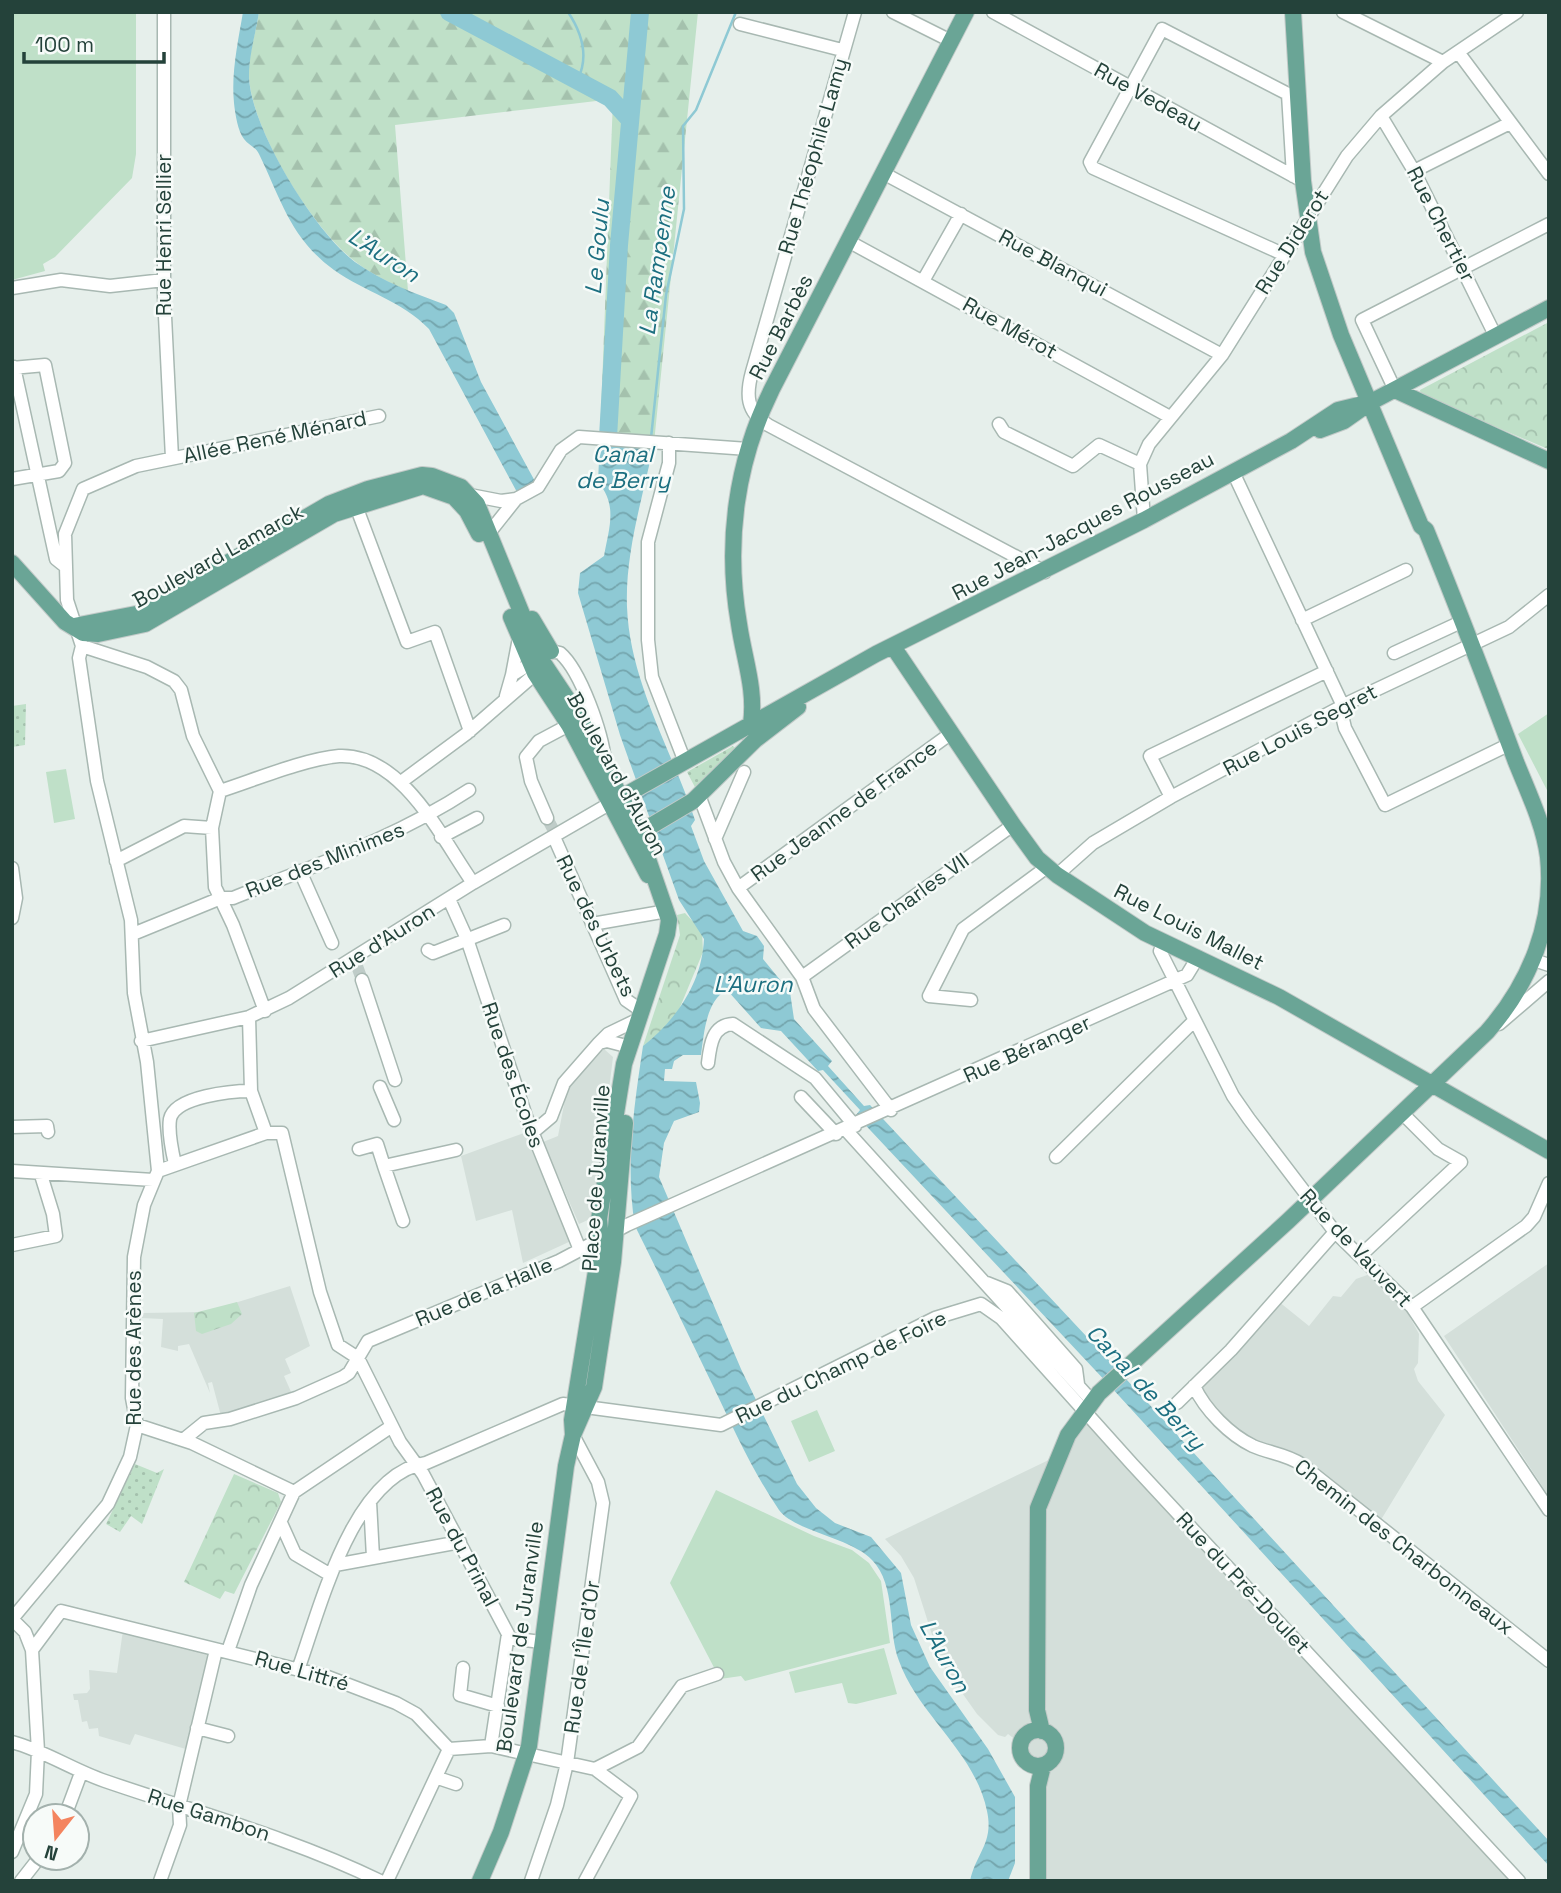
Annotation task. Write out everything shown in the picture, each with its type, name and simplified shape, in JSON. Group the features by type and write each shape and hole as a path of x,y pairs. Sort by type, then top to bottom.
{"main road":[{"name":"Rue Barbès","path":"763,714 752,687 738,624 734,586 737,495 748,449 758,419 966,12"},
{"path":"1037,1731 1038,1508 1057,1456 1092,1402 1126,1366 1309,1201 1485,1034 1508,1008 1541,962 1548,856 1511,747 1426,530 1421,526 1321,282 1298,178 1293,12"},
{"name":"Rue Jean-Jacques Rousseau","path":"615,805 636,790 733,737 763,714 1045,572 1291,441 1344,421 1371,402 1549,308"},
{"path":"1395,390 1549,461"},
{"name":"Boulevard Lamarck","path":"74,626 141,613 329,504 368,489 422,475 452,482 470,495"},
{"name":"Boulevard Lamarck","path":"74,626 83,633 91,634 145,625 334,514 423,486 454,497 467,511 519,637 541,662"},
{"path":"470,495 489,533 541,662"},
{"path":"12,563 50,607 74,626"},
{"name":"Rue Louis Mallet","path":"894,648 1013,825 1052,871 1164,943 1279,997 1549,1151"},
{"name":"Boulevard d'Auron","path":"541,662 569,725 615,805 664,903"},
{"name":"Boulevard d'Auron","path":"541,662 579,718 607,770 615,805 645,829 664,903 667,934 624,1064"},
{"path":"645,829 696,798 743,753 763,714"},
{"path":"733,737 743,753"},
{"name":"Place de Juranville","path":"609,1235 599,1220 624,1064"},
{"name":"Place de Juranville","path":"578,1399 603,1335 609,1235 626,1108 624,1064"},
{"name":"Boulevard de Juranville","path":"480,1881 501,1832 527,1753 566,1466 578,1399"},
{"path":"1037,1731 1053,1738 1056,1750 1052,1760 1037,1765 1022,1757 1020,1746 1023,1738 1037,1731"},
{"path":"1037,1765 1038,1875"}],"street":[{"name":"Rue Henri Sellier","path":"164,12 164,280 172,458"},
{"name":"Rue Théophile Lamy","path":"758,419 750,407 749,381 855,12"},
{"path":"893,12 951,41"},
{"name":"Rue Vedeau","path":"993,12 1298,178"},
{"path":"1343,12 1443,62"},
{"name":"Rue Diderot","path":"1140,464 1149,444 1170,416 1222,355 1347,156 1381,116 1443,62 1517,12"},
{"path":"740,24 842,50"},
{"path":"1285,255 1092,166 1090,160 1162,29 1288,94 1298,178"},
{"path":"1458,52 1549,174"},
{"name":"Rue Chertier","path":"1381,116 1414,171 1464,267 1495,335"},
{"path":"1414,171 1510,122"},
{"name":"Rue Blanqui","path":"883,173 1222,355"},
{"path":"923,281 961,214"},
{"path":"1395,390 1362,320 1549,224"},
{"name":"Rue Mérot","path":"848,241 1170,416"},
{"path":"12,288 61,280 110,286 164,280"},
{"path":"12,479 36,474 59,471 65,463 45,365 13,368 36,474 56,559 66,567"},
{"name":"Allée René Ménard","path":"82,646 67,600 65,534 83,488 133,467 379,416"},
{"path":"758,419 1045,572"},
{"path":"999,424 1004,432 1073,466 1099,445 1140,464 1144,520"},
{"path":"489,533 519,498 538,487 561,450 579,437 748,449"},
{"path":"663,442 669,463 648,542 648,640 652,677 682,764"},
{"path":"1233,472 1327,671 1341,707 1345,728 1385,805 1511,747"},
{"path":"470,495 501,501 519,498"},
{"path":"356,506 407,642 435,632 470,731"},
{"path":"1302,620 1406,570"},
{"name":"Rue Louis Segret","path":"971,1000 929,996 963,929 1093,843 1171,797 1341,707 1509,626 1549,595"},
{"path":"1394,653 1461,622"},
{"path":"506,696 519,637"},
{"path":"82,646 146,667 174,681 181,690 193,736 220,791 212,828 215,887 265,1011"},
{"name":"Rue des Arènes","path":"12,1619 108,1504 119,1485 137,1426 132,1398 134,1257 137,1231 155,1176 147,1062 134,993 133,934 91,748 79,658 82,646"},
{"name":"Boulevard d'Auron","path":"541,662 568,659 603,744 607,770"},
{"path":"512,675 541,662"},
{"path":"401,782 470,731 541,662"},
{"path":"1171,797 1150,756 1327,671"},
{"name":"Rue des Urbets","path":"569,725 539,741 526,757 530,780 626,1000 641,1015"},
{"name":"Rue Jeanne de France","path":"738,888 950,734"},
{"path":"220,791 337,757 368,762 401,782 473,883"},
{"path":"715,839 744,772"},
{"name":"Rue des Minimes","path":"133,934 221,898 233,898 428,817 469,790"},
{"path":"696,798 738,888 802,977 814,1009 891,1110"},
{"name":"Rue d'Auron","path":"141,1041 265,1011 355,963 553,830 615,805"},
{"path":"441,837 477,818"},
{"name":"Rue Charles VII","path":"802,977 1013,825"},
{"path":"116,861 184,826 212,828"},
{"path":"12,868 16,898 12,918"},
{"path":"300,871 332,943"},
{"name":"Rue des Écoles","path":"449,898 467,939 532,1133 580,1251"},
{"path":"592,924 664,903"},
{"path":"428,950 433,953 504,925"},
{"name":"Rue de Vauvert","path":"1164,943 1160,951 1233,1096 1309,1201 1335,1232 1412,1307 1549,1510"},
{"name":"Rue Béranger","path":"673,1206 1174,982 1187,975 1198,957"},
{"path":"362,980 395,1080"},
{"path":"1485,1034 1549,981"},
{"path":"532,1133 551,1117 564,1083 599,1043 608,1034 641,1015"},
{"path":"12,1171 41,1175 155,1176 175,1164 267,1133 251,1091 249,1017"},
{"path":"1056,1157 1194,1021"},
{"path":"708,1063 710,1044 717,1031 724,1024 733,1024 815,1078 849,1128"},
{"path":"599,1043 607,1041 630,1047"},
{"path":"380,1087 394,1120"},
{"path":"175,1164 170,1122 174,1112 200,1097 251,1091"},
{"path":"802,1097 849,1128"},
{"path":"1361,1255 1461,1162 1438,1149 1402,1113"},
{"path":"12,1127 47,1126 48,1132"},
{"name":"Rue du Pré-Doulet","path":"849,1128 983,1282 1007,1292 1076,1369 1077,1384 1092,1402 1519,1881"},
{"name":"Rue du Prinal","path":"267,1133 282,1133 320,1292 338,1345 358,1358 410,1459 417,1465 460,1542 509,1638"},
{"path":"359,1149 377,1144 403,1221"},
{"path":"384,1166 456,1150"},
{"path":"12,1245 56,1236 53,1214 41,1175"},
{"path":"1412,1307 1526,1226 1534,1217 1549,1183"},
{"name":"Rue de la Halle","path":"183,1440 204,1423 230,1419 296,1398 343,1377 349,1373 368,1341 580,1251 673,1206"},
{"path":"1177,1403 1231,1350 1335,1232"},
{"path":"981,1304 983,1282"},
{"name":"Rue du Pré-Doulet","path":"981,1304 1001,1318 1092,1402"},
{"name":"Rue du Champ de Foire","path":"578,1399 721,1424 935,1318 981,1304"},
{"name":"Chemin des Charbonneaux","path":"1194,1386 1207,1407 1233,1432 1253,1446 1301,1464 1549,1661"},
{"name":"Rue du Champ de Foire","path":"764,1402 785,1390"},
{"path":"299,1667 332,1569 370,1502 390,1478 578,1399"},
{"path":"137,1426 183,1440 292,1497"},
{"path":"160,1881 180,1825 180,1805 197,1728 222,1650 292,1497 392,1426"},
{"name":"Rue de l'Île d'Or","path":"531,1881 557,1805 567,1763 603,1503 594,1475 573,1435"},
{"path":"370,1502 373,1557"},
{"path":"281,1523 295,1554 332,1569 373,1557 388,1557 460,1542"},
{"name":"Rue Littré","path":"32,1650 61,1611 149,1630 197,1647 299,1667 396,1703 416,1714 449,1749"},
{"path":"12,1619 25,1632 32,1650 38,1751 36,1794 12,1852"},
{"path":"491,1746 509,1638 541,1642"},
{"path":"463,1668 460,1695 498,1706"},
{"path":"595,1769 638,1747 682,1686 717,1674"},
{"path":"197,1728 228,1736"},
{"name":"Rue Gambon","path":"12,1742 38,1751 81,1773 283,1839 380,1881"},
{"path":"387,1881 438,1778 449,1749 491,1746 595,1769 631,1796 585,1881"},
{"path":"70,1802 81,1773"},
{"path":"438,1778 456,1784"}],"shaded area":[{"path":"604,1049 613,1057 604,1130 590,1219 579,1224 543,1142 558,1136 567,1089"},
{"path":"524,1133 571,1241 523,1263 512,1210 476,1221 461,1156"},
{"path":"1549,1263 1549,1495 1548,1495 1444,1336"},
{"path":"1370,1274 1407,1312 1419,1334 1418,1363 1414,1369 1418,1381 1445,1415 1379,1523 1295,1457 1245,1439 1201,1395 1202,1382 1278,1301 1309,1326 1333,1296 1341,1297 1356,1279"},
{"path":"290,1286 310,1346 285,1359 291,1373 284,1376 292,1394 221,1416 212,1382 208,1383 210,1393 189,1344 178,1346 178,1351 161,1347 163,1319 141,1318 142,1313 205,1312"},
{"path":"1086,1411 1522,1881 1038,1881 1038,1786 1031,1765 1022,1757 1020,1743 1008,1734 1005,1737 998,1735 977,1714 941,1663 914,1578 901,1556 885,1539 1057,1456"},
{"path":"123,1630 208,1654 189,1750 135,1734 130,1745 99,1736 98,1728 89,1729 87,1721 82,1722 78,1700 74,1700 73,1694 87,1693 90,1689 89,1670 117,1673"}],"green space":[{"path":"12,12 136,12 136,154 132,178 55,257 43,264 45,271 12,280"},
{"path":"259,12 698,12 654,443 600,438 613,99 395,125 408,291 365,269 336,244 302,201 286,175 260,122 252,98 249,68"},
{"path":"1549,322 1548,449 1421,395 1420,390"},
{"path":"26,704 25,745 12,747 12,706"},
{"path":"1549,713 1549,794 1518,734"},
{"path":"733,746 736,749 697,791 687,772"},
{"path":"66,769 75,819 54,823 46,772"},
{"path":"685,913 702,931 703,952 678,1012 667,1027 643,1046 680,935 677,915"},
{"path":"237,1302 242,1314 231,1324 202,1334 196,1331 194,1313"},
{"path":"817,1410 835,1451 809,1462 791,1421"},
{"path":"135,1464 157,1473 164,1469 142,1524 131,1516 120,1532 106,1524"},
{"path":"234,1474 278,1493 281,1502 234,1594 225,1591 220,1599 184,1582"},
{"path":"716,1490 814,1536 852,1550 869,1563 881,1581 890,1643 745,1681 741,1676 720,1679 670,1583"},
{"path":"884,1648 897,1694 856,1704 848,1703 842,1683 795,1693 789,1672"}],"water":[{"path":"243,12 259,12 249,68 252,97 260,122 287,176 321,227 355,262 388,281 446,305 454,313 481,382 537,485 526,486 518,494 429,329 407,311 334,270 307,245 288,217 259,154 244,139 237,122 233,80"},
{"path":"600,438 654,443 636,525 627,586 630,635 636,662 695,820 691,826 704,861 743,931 757,936 764,946 763,959 790,992 794,1019 832,1061 828,1066 864,1106 870,1105 1116,1368 1549,1841 1549,1866 1110,1386 856,1115 860,1110 823,1070 818,1071 781,1031 761,1028 727,990 714,1001 710,1009 701,1055 683,1055 674,1061 672,1069 665,1069 664,1081 696,1082 700,1103 699,1112 674,1121 664,1143 659,1177 741,1369 797,1484 816,1508 835,1523 871,1537 901,1573 911,1625 930,1667 988,1749 1015,1797 1015,1863 1008,1881 970,1881 988,1832 989,1822 981,1790 959,1752 908,1681 895,1649 888,1595 880,1571 863,1552 797,1524 779,1510 744,1450 635,1226 631,1159 643,1046 676,1012 693,985 704,939 679,900 620,735 578,593 580,573 604,556 610,526 608,499 598,482"}],"waterway":[{"path":"449,12 610,98 630,120"},
{"path":"568,12 582,45 583,62 578,79"},
{"name":"Le Goulu","path":"607,455 619,245 640,12"},
{"name":"La Rampenne","path":"651,438 666,295 684,209 683,126 696,110 736,12"}],"tunnel":[{"path":"547,818 553,829"},
{"path":"357,966 362,980"}],"water label":[{"name":"L'Auron","path":"384,255"},
{"name":"Canal de Berry","path":"623,467"},
{"name":"L'Auron","path":"753,984"},
{"name":"Canal de Berry","path":"1146,1387"},
{"name":"L'Auron","path":"945,1656"}]}
